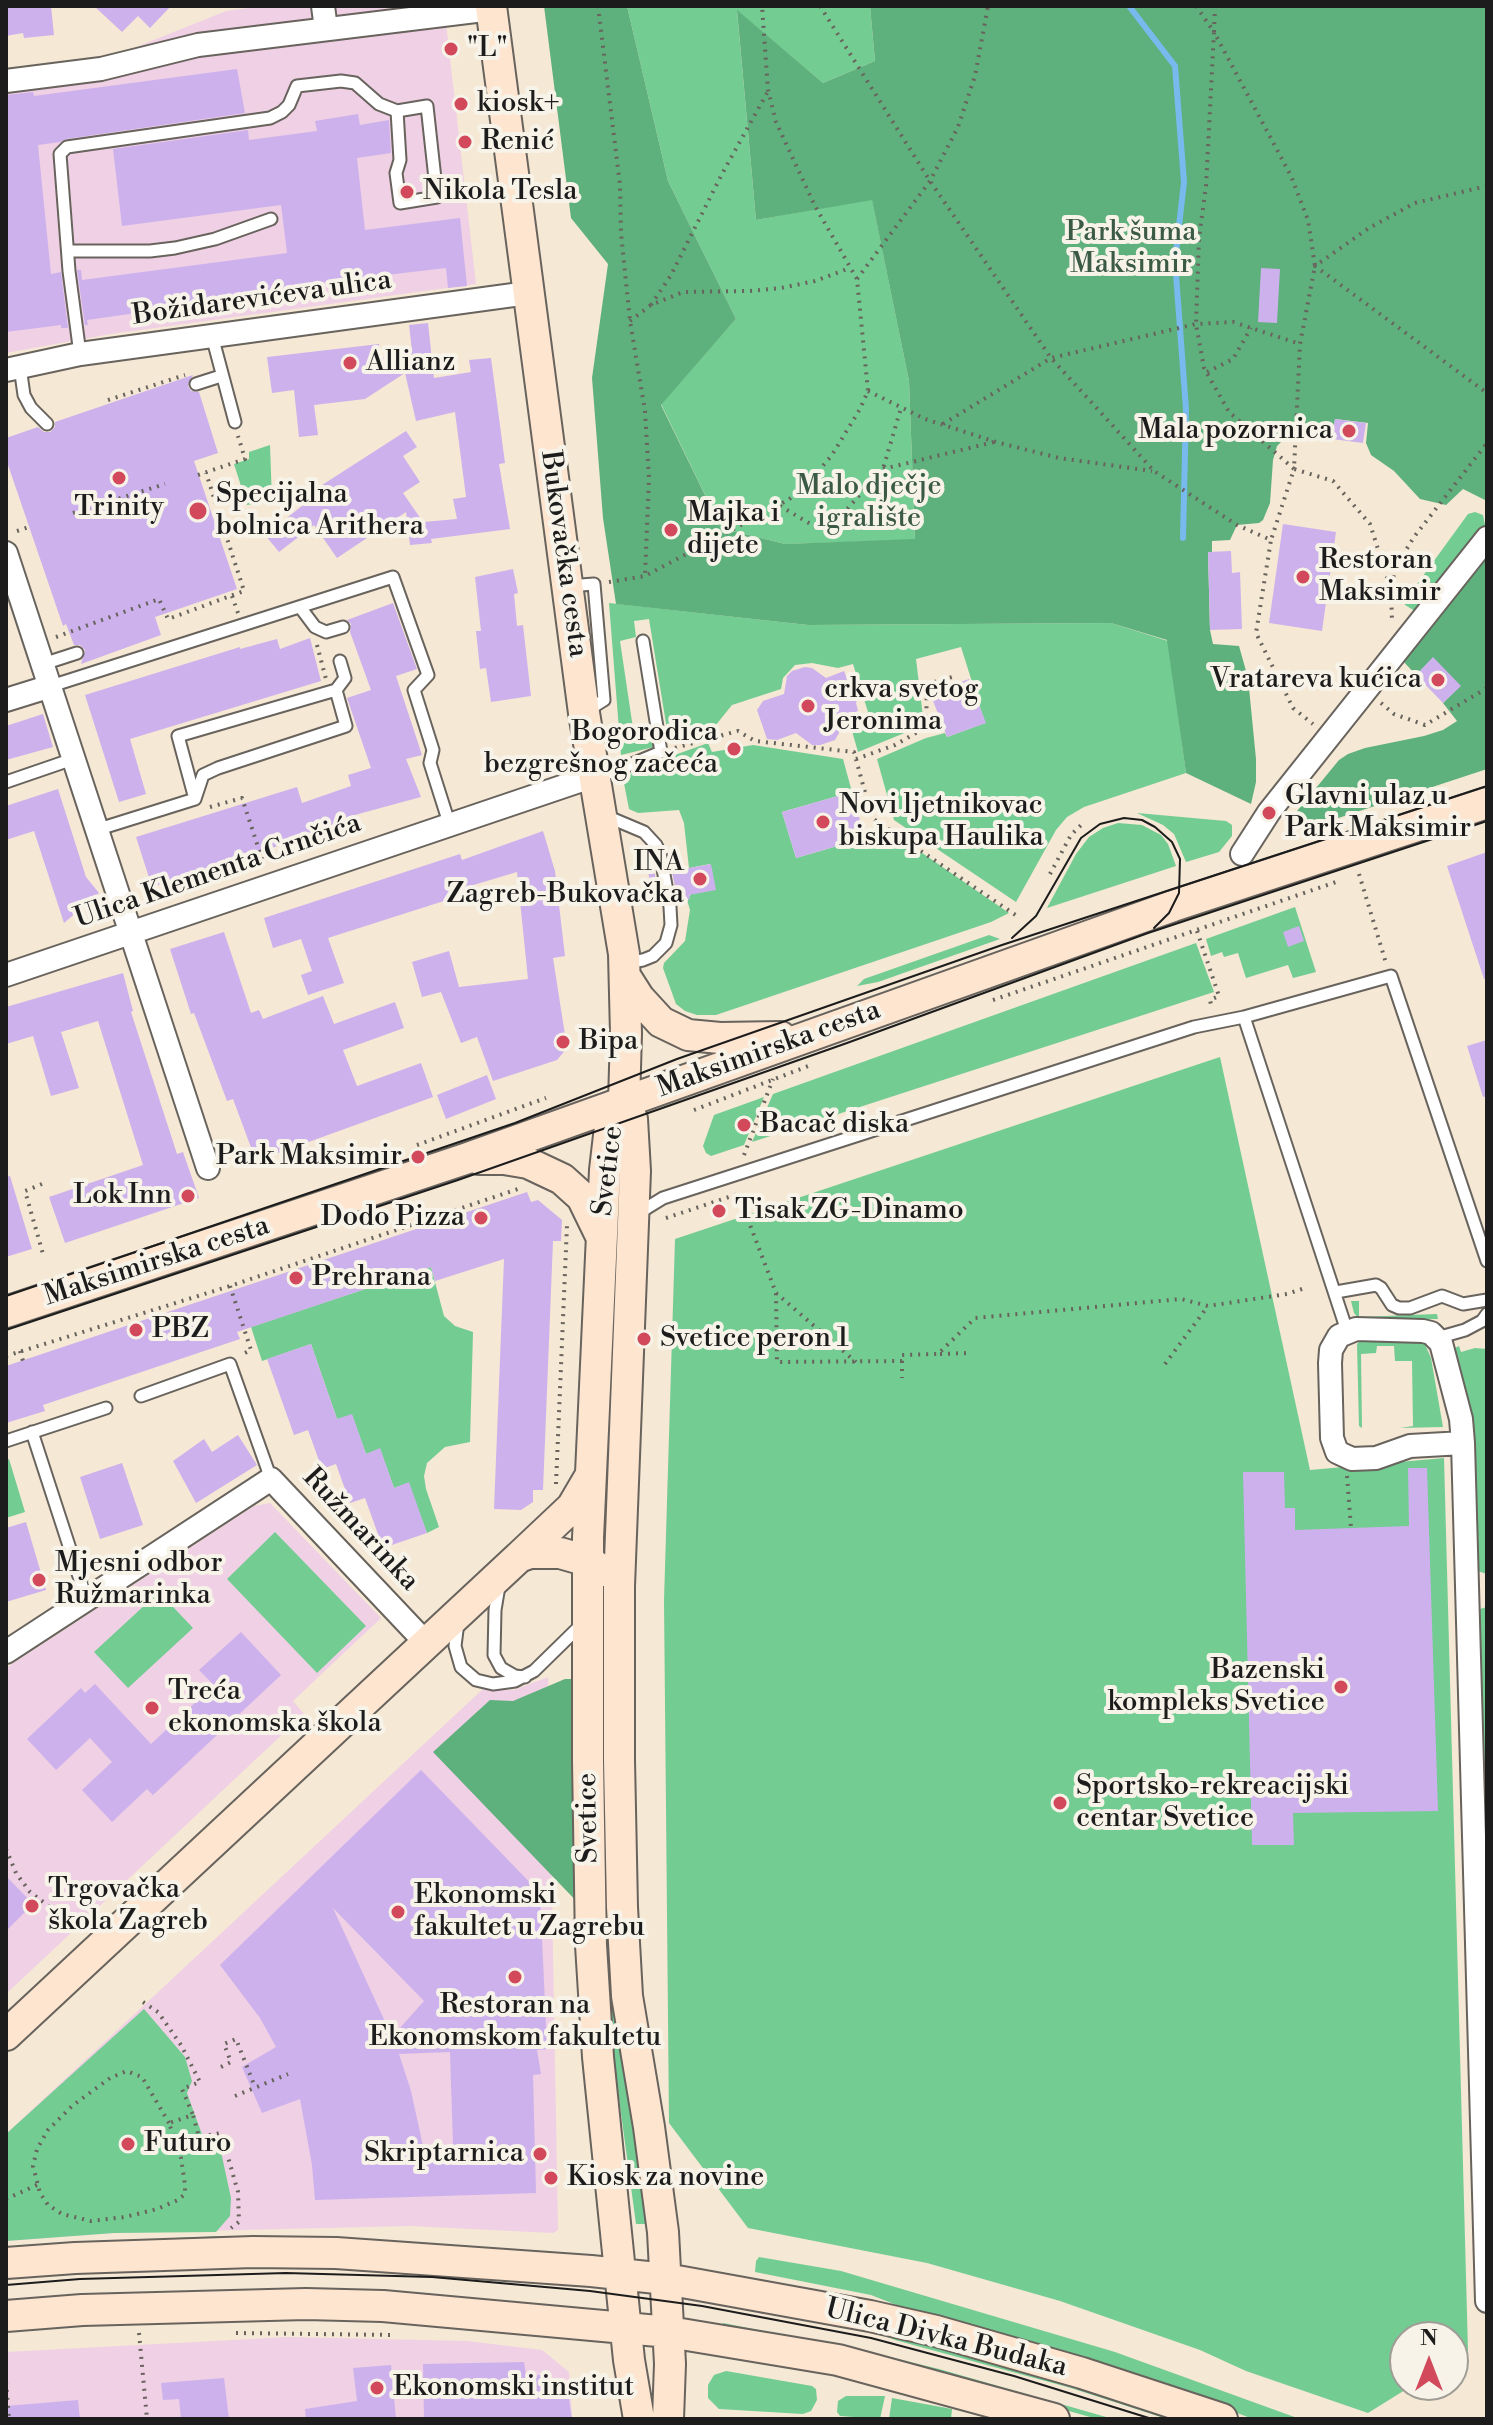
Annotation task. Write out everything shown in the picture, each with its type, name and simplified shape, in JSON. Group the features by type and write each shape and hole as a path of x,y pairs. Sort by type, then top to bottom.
{"main road":[{"name":"Bukovačka cesta","path":"492,7 528,293 580,585 584,713 625,969 624,1102"},
{"name":"Maksimirska cesta","path":"6,1312 465,1159 1173,906 1487,803"},
{"path":"625,969 649,1011 661,1022 688,1035 720,1038 812,1034"},
{"name":"Svetice","path":"624,1102 632,1119 635,1139 633,1217 603,1604 591,1945 598,2057 626,2328 639,2419"},
{"name":"Svetice","path":"624,1102 613,1118 607,1140 588,1561 603,1604 619,1760 624,1956 631,2024 657,2180 669,2332 668,2419"},
{"path":"465,1159 516,1160 539,1166 562,1179 589,1207 602,1240"},
{"path":"6,2035 572,1507 590,1477"},
{"path":"511,1564 530,1553 550,1552 588,1561 601,1569 603,1604"},
{"name":"Ulica Divka Budaka","path":"6,2263 253,2252 336,2253 666,2279 936,2331 1082,2373 1222,2419"},
{"name":"Ulica Divka Budaka","path":"6,2316 82,2310 306,2304 383,2306 669,2332 838,2360 1054,2419"}],"street":[{"path":"323,6 326,29"},
{"path":"6,81 101,69 198,45 492,7"},
{"name":"Božidarevićeva ulica","path":"13,368 80,354 528,293"},
{"path":"1242,854 1269,812 1487,538"},
{"path":"6,553 208,1168"},
{"path":"6,700 51,686"},
{"name":"Ulica Klementa Crnčića","path":"6,975 594,776"},
{"path":"1463,1443 1410,1446 1376,1458 1352,1459 1337,1452 1332,1438 1331,1350 1339,1336 1356,1329 1423,1331 1437,1338 1458,1403 1463,1443 1487,2301"},
{"name":"Ružmarinka","path":"6,1652 271,1479 426,1643"}],"lane":[{"path":"80,354 60,154 67,147 270,118 289,105 297,86 341,81 355,83 379,104 397,111 427,106 437,197 400,203 396,173 400,160 397,111"},
{"path":"68,251 175,248 215,239 271,219"},
{"path":"212,336 235,422"},
{"path":"13,368 31,408 47,424"},
{"path":"196,384 219,370"},
{"path":"51,686 393,577 428,675 414,690 433,750 430,763 450,826"},
{"path":"300,607 315,627 326,632 343,627"},
{"path":"594,776 613,772 661,752 643,641"},
{"path":"43,664 77,653"},
{"path":"195,799 178,736 333,691 345,678 340,661"},
{"path":"195,799 203,775 346,726 333,691"},
{"path":"6,782 73,759"},
{"path":"99,829 195,799"},
{"path":"601,814 644,832 656,845 667,889 671,925 666,943 653,956 625,969"},
{"path":"633,1217 654,1201 1194,1027 1244,1017 1391,976 1487,1261"},
{"path":"1244,1017 1347,1331"},
{"path":"1336,1292 1376,1285 1392,1305 1399,1308 1410,1308 1442,1296 1463,1304 1487,1300"},
{"path":"1437,1338 1465,1330 1482,1321 1487,1314"},
{"path":"141,1396 230,1364 271,1479"},
{"path":"6,1441 106,1408"},
{"path":"32,1432 86,1598"},
{"path":"511,1564 495,1610 494,1655 501,1668 515,1676 525,1677"},
{"path":"465,1607 456,1630 456,1656 461,1667 482,1682 505,1684 525,1677 543,1664 603,1604"}],"path":[{"path":"598,6 620,185 621,233 630,321 645,411 649,478 645,576"},
{"path":"580,585 645,576 780,506 804,488 832,455 868,391 857,279 815,206 776,122 768,90 762,6"},
{"path":"820,6 930,181 1051,358 1154,471 1237,525 1271,540"},
{"path":"857,279 930,181 958,127 975,76 988,6"},
{"path":"1196,6 1214,32 1291,176 1308,220 1315,266 1300,344 1294,469 1271,540 1256,633 1293,708 1329,737"},
{"path":"1215,6 1196,324 1207,372 1229,412 1294,469 1333,481 1370,524 1391,590"},
{"path":"651,305 671,275 768,90"},
{"path":"1315,266 1369,228 1415,203 1487,186"},
{"path":"1315,266 1487,393"},
{"path":"630,321 651,305 683,292 749,291 792,286 850,268"},
{"path":"943,424 1051,358 1196,324 1233,322 1300,344"},
{"path":"1207,372 1233,359 1251,328"},
{"path":"108,400 219,370"},
{"path":"868,391 901,408 996,442 1059,458 1154,471"},
{"path":"780,506 819,529 848,508 883,469 901,408"},
{"path":"198,475 245,459 238,435"},
{"path":"883,469 996,442"},
{"path":"1394,656 1391,590 1395,568 1414,537 1487,443"},
{"path":"53,637 159,599 168,619 244,591 206,473"},
{"path":"73,513 165,484"},
{"path":"17,531 29,527"},
{"path":"315,627 333,691"},
{"path":"856,759 895,745 926,727 927,684 956,676"},
{"path":"1366,691 1394,714 1425,725 1487,688"},
{"path":"661,752 738,731 755,741 854,752 872,818 1017,916"},
{"path":"195,799 203,809 242,798 262,859"},
{"path":"1050,874 1071,835 1084,822"},
{"path":"980,1004 1359,874 1387,964"},
{"path":"1197,930 1219,996 1210,1000 1213,1016"},
{"path":"694,1110 776,1078 744,1156 733,1163"},
{"path":"417,1145 546,1098"},
{"path":"42,1184 25,1191 43,1254"},
{"path":"734,1185 776,1293 777,1362 902,1361"},
{"path":"6,1356 230,1286 525,1187"},
{"path":"666,1218 739,1196"},
{"path":"556,1498 566,1219"},
{"path":"230,1286 251,1350 230,1364"},
{"path":"938,1354 975,1318 1181,1299 1208,1306 1287,1294 1305,1288"},
{"path":"776,1293 857,1363"},
{"path":"1165,1364 1208,1306"},
{"path":"20,1351 23,1361"},
{"path":"902,1378 902,1355 968,1353"},
{"path":"1347,1474 1351,1528"},
{"path":"6,1849 16,1873 30,1892 50,1907 85,1925"},
{"path":"143,2002 158,2012 181,2045 200,2082 182,2089 199,2137 221,2133 238,2192 239,2222 226,2232"},
{"path":"221,2067 231,2062 224,2044 236,2039 255,2087"},
{"path":"127,2071 142,2077 169,2123 181,2158 185,2185 185,2194 178,2200 125,2217 91,2221 62,2214 48,2205 33,2166 37,2149 48,2130 72,2106 110,2078 127,2071"},
{"path":"235,2096 288,2074"},
{"path":"169,2123 193,2115"},
{"path":"6,2199 38,2185"},
{"path":"139,2333 147,2419"},
{"path":"230,2333 397,2335"},
{"path":"6,2382 9,2419"}],"shaded area":[{"path":"264,6 444,6 476,284 111,334 6,353 6,72 109,58 226,11"},
{"name":"Treća ekonomska škola","path":"270,1503 381,1618 293,1701 304,1714 6,1994 6,1668 254,1506"},
{"name":"Ekonomski fakultet u Zagrebu","path":"548,1677 558,2230 553,2233 410,2226 114,2233 6,2241 6,2134 484,1688 514,1690"},
{"path":"289,2337 467,2341 542,2350 569,2372 572,2417 581,2419 6,2419 6,2352"}],"green space":[{"name":"Park šuma Maksimir","path":"544,6 627,6 668,181 736,319 661,405 721,528 785,544 915,539 909,381 872,200 756,220 737,10 823,83 875,61 870,6 1487,6 1487,501 1463,489 1446,505 1420,499 1394,471 1371,455 1366,443 1368,423 1335,419 1332,439 1305,436 1282,441 1277,446 1270,503 1263,520 1237,525 1230,540 1212,541 1212,552 1208,552 1213,644 1239,646 1248,678 1256,759 1256,782 1251,804 1186,773 1167,640 1111,623 808,625 616,604 603,518 592,378 608,264 571,218"},
{"name":"Malo dječje igralište","path":"627,6 870,6 875,61 823,83 737,11 756,220 872,199 909,381 915,540 785,544 721,528 661,404 736,319 668,181"},
{"path":"270,445 272,501 247,505 234,464 249,459 249,452"},
{"path":"1475,512 1483,515 1485,525 1415,611 1405,605 1404,602 1468,514"},
{"path":"1487,553 1487,769 1302,830 1291,823 1293,816 1339,760 1348,754 1424,736 1443,730 1457,721 1443,703 1460,686 1433,658 1416,675 1403,661"},
{"path":"609,603 808,625 1111,623 1168,641 1186,773 1084,807 1067,817 1056,830 1016,902 894,820 877,759 926,738 945,733 947,737 985,723 961,647 916,659 924,725 858,752 850,724 868,712 853,664 838,668 812,663 795,665 783,678 781,689 732,705 711,731 669,742 649,619 634,621 636,637 620,641 634,735 652,733 654,747 621,755"},
{"path":"708,743 712,752 753,745 843,759 852,792 782,812 796,858 865,838 863,832 878,827 915,848 1009,913 991,922 716,1015 697,1015 685,1011 676,1004 663,968 685,941 690,910 687,900 710,864 689,868 684,823 679,810 638,813 629,809 623,778 633,770"},
{"path":"1137,813 1226,821 1232,825 1232,836 1219,852 1186,862 1174,834"},
{"path":"1118,823 1142,825 1161,835 1176,866 1047,908 1076,854 1089,837"},
{"path":"1295,907 1316,972 1293,978 1288,965 1246,978 1238,953 1224,957 1222,952 1211,956 1206,939"},
{"path":"989,935 1000,939 878,982 857,986 864,979"},
{"path":"1196,943 1214,992 752,1142 773,1094"},
{"name":"Sportsko-rekreacijski centar Svetice","path":"1220,1057 1310,1470 1444,1458 1467,2321 1389,2321 1389,2400 1368,2413 1060,2301 927,2263 748,2228 669,2123 664,1600 675,1239"},
{"path":"764,1097 744,1145 711,1156 706,1153 703,1146 714,1115"},
{"path":"615,1182 622,1182 607,1548 602,1549"},
{"path":"431,1267 444,1316 455,1326 473,1332 470,1442 445,1447 427,1463 424,1476 426,1489 439,1527 427,1533 408,1483 394,1488 380,1449 366,1454 352,1415 337,1419 311,1344 262,1361 251,1327"},
{"path":"1351,1301 1359,1301 1359,1317 1437,1314 1438,1319 1360,1320 1354,1313"},
{"path":"1361,1340 1424,1342 1431,1358 1443,1427 1400,1428 1413,1426 1412,1361 1395,1361 1394,1346 1377,1346 1376,1353 1361,1354 1362,1428 1359,1426 1357,1344"},
{"path":"1459,1346 1461,1352 1487,1349 1487,1574 1477,1571 1474,1440 1471,1415 1455,1354 1455,1348"},
{"path":"9,1459 25,1512 6,1518 6,1460"},
{"path":"275,1532 366,1626 317,1673 227,1579"},
{"path":"159,1592 193,1628 128,1688 94,1652"},
{"path":"1487,1607 1487,1948 1476,1610"},
{"path":"565,1679 579,1679 584,1909 433,1752 490,1700 513,1701"},
{"path":"601,1822 606,1831 648,2224 636,2224 610,2032"},
{"path":"144,2009 185,2057 192,2081 187,2093 204,2140 218,2138 231,2198 230,2216 216,2232 114,2233 6,2241 6,2134"},
{"path":"221,2236 216,2241 6,2251 6,2247 24,2245"},
{"path":"759,2257 841,2271 1115,2352 1300,2419 1253,2419 1206,2401 914,2312 871,2295 755,2272"},
{"path":"723,2323 939,2369 1113,2419 1097,2419 914,2367 722,2329"},
{"path":"861,2327 1024,2368 1182,2419 1167,2419 1071,2388 895,2340"},
{"path":"726,2371 812,2386 816,2389 817,2400 811,2411 803,2414 719,2409 708,2398 708,2385 714,2375"},
{"path":"846,2396 885,2396 880,2419 840,2416 837,2412 838,2401"},
{"path":"892,2398 952,2409 951,2419 889,2419"}],"building":[{"path":"6,6 51,6 54,35 24,38 23,33 6,36"},
{"path":"94,6 171,6 150,28 138,16 122,32"},
{"path":"237,69 245,113 38,145 51,274 61,272 68,328 61,328 61,325 6,332 6,95 33,92 34,96"},
{"path":"358,114 360,125 389,120 391,153 357,158 365,230 460,218 467,286 448,288 446,268 284,287 284,292 87,320 88,325 85,325 77,270 81,270 82,280 287,253 281,205 122,226 113,149 248,130 249,140 317,131 315,121"},
{"path":"1261,268 1280,269 1277,323 1258,322"},
{"path":"428,323 434,378 471,372 469,360 491,358 505,463 499,464 510,529 431,539 432,543 410,545 406,512 337,558 314,525 279,552 265,535 321,491 319,487 406,431 417,447 403,456 420,482 403,493 423,522 457,519 453,499 466,497 455,412 416,421 405,373 365,399 314,405 318,435 299,437 294,390 272,393 267,357 379,344 381,358 412,350 409,325"},
{"path":"193,375 188,386 191,391 199,392 218,453 194,461 237,589 155,617 161,635 81,664 85,650 80,645 74,645 66,624 63,626 6,459 6,438 38,427 50,432 55,422"},
{"name":"Mala pozornica","path":"1335,419 1366,423 1363,443 1332,439"},
{"name":"Restoran Maksimir","path":"1283,524 1336,532 1322,631 1269,623"},
{"path":"1231,551 1232,573 1240,572 1242,629 1210,630 1208,552"},
{"path":"513,569 518,593 514,594 517,626 523,625 531,696 491,702 486,668 480,669 476,631 481,631 475,577"},
{"path":"393,603 417,669 396,676 422,755 406,759 421,797 340,819 342,825 152,887 136,837 297,787 302,803 351,786 348,775 371,768 347,698 371,690 350,632 351,624 347,620"},
{"path":"310,638 321,681 130,739 146,794 119,802 85,695 240,647 277,639 280,649"},
{"name":"Vratareva kućica","path":"1433,657 1461,686 1443,703 1416,675"},
{"name":"crkva svetog Jeronima","path":"805,667 826,678 844,671 848,681 859,687 858,711 839,718 839,733 835,740 820,745 812,745 796,733 777,740 767,739 757,710 763,701 784,694 787,676"},
{"path":"969,679 986,723 947,737 930,693"},
{"path":"43,714 53,747 6,760 6,726"},
{"path":"58,789 86,877 99,893 64,923 34,831 6,840 6,806"},
{"name":"Novi ljetnikovac biskupa Haulika","path":"852,792 865,838 796,858 782,812"},
{"path":"543,831 555,871 565,956 553,958 567,1048 557,1060 493,1081 477,1037 461,1043 441,992 422,997 412,962 449,951 459,987 528,979 517,872 470,886 472,892 328,938 344,983 308,995 301,975 312,971 301,939 273,948 264,918 460,854 462,860"},
{"path":"1487,852 1487,978 1484,979 1447,866"},
{"name":"INA Zagreb-Bukovačka","path":"711,864 716,890 689,895 690,899 678,901 671,867 684,865 684,869"},
{"path":"654,870 661,904 654,906 648,871"},
{"path":"1299,926 1304,941 1288,947 1283,932"},
{"path":"224,932 251,1013 259,1010 263,1019 323,996 334,1024 395,1002 404,1028 343,1050 357,1086 421,1063 433,1097 256,1161 233,1099 227,1101 194,1013 191,1014 170,949"},
{"path":"123,973 131,1012 177,1154 183,1152 199,1198 65,1243 49,1197 143,1165 98,1021 61,1032 79,1088 51,1096 33,1036 6,1044 6,1007"},
{"path":"1487,1040 1487,1096 1483,1097 1467,1046"},
{"path":"487,1075 496,1099 446,1119 437,1095"},
{"path":"10,1176 32,1249 6,1257 6,1177"},
{"path":"527,1192 531,1202 538,1200 562,1220 561,1241 553,1241 543,1490 533,1490 533,1502 521,1510 494,1509 504,1259 435,1281 431,1267 237,1332 240,1339 43,1405 45,1411 6,1423 6,1366"},
{"path":"311,1344 337,1419 352,1414 366,1454 380,1448 394,1488 409,1482 427,1533 383,1548 365,1498 350,1503 336,1464 322,1469 308,1430 294,1435 267,1359"},
{"path":"238,1435 257,1465 196,1503 173,1461 204,1439 212,1452"},
{"path":"122,1463 143,1525 100,1539 80,1477"},
{"name":"Bazenski kompleks Svetice","path":"1408,1468 1427,1468 1438,1811 1293,1813 1294,1845 1252,1845 1243,1472 1284,1472 1285,1508 1295,1508 1295,1530 1409,1526"},
{"path":"26,1522 46,1590 6,1602 6,1528"},
{"path":"241,1632 281,1675 153,1795 147,1789 112,1822 82,1790 112,1762 90,1738 56,1770 27,1739 81,1688 85,1693 95,1684 151,1744 214,1685 199,1670"},
{"path":"421,1770 540,1893 547,2049 537,2050 541,2074 533,2075 536,2193 315,2200 300,2099 262,2113 242,2067 276,2047 260,2018 220,1965","holes":["333,1908 424,2001 392,2037","450,2052 453,2145 423,2146 399,2054"]},
{"path":"6,1876 33,1904 6,1931"},
{"path":"524,2362 526,2375 542,2375 560,2382 569,2399 572,2419 424,2419 423,2364"},
{"path":"391,2365 396,2419 306,2419 305,2409 357,2401 353,2368"},
{"path":"224,2378 229,2419 181,2419 179,2399 163,2400 161,2383"},
{"path":"78,2400 80,2419 6,2419 6,2406"}],"waterway":[{"path":"1129,6 1175,66 1184,182 1175,261 1186,409 1183,538"}],"tram line":[{"path":"6,1296 515,1123 677,1059 1002,945 1487,786"},
{"path":"1012,938 1036,916 1081,838 1100,824 1124,818 1142,820 1155,827 1172,842 1180,859 1179,893 1169,913 1154,928"},
{"path":"6,1330 458,1180 1148,933 1487,821"},
{"path":"6,2285 80,2279 286,2273 432,2277 590,2291 702,2306 871,2338 1014,2376 1152,2419"}],"place":[{"name":"\"L\"","path":"451,49"},
{"name":"kiosk+","path":"461,104"},
{"name":"Renić","path":"465,142"},
{"name":"Nikola Tesla","path":"407,192"},
{"name":"Allianz","path":"350,363"},
{"name":"Mala pozornica","path":"1349,431"},
{"name":"Trinity","path":"119,478"},
{"name":"Specijalna bolnica Arithera","path":"198,511"},
{"name":"Majka i dijete","path":"671,530"},
{"name":"Restoran Maksimir","path":"1303,577"},
{"name":"Vratareva kućica","path":"1438,680"},
{"name":"crkva svetog Jeronima","path":"808,706"},
{"name":"Bogorodica bezgrešnog začeća","path":"734,749"},
{"name":"Glavni ulaz u Park Maksimir","path":"1269,813"},
{"name":"Novi ljetnikovac biskupa Haulika","path":"823,822"},
{"name":"INA Zagreb-Bukovačka","path":"700,879"},
{"name":"Bipa","path":"563,1042"},
{"name":"Bacač diska","path":"744,1125"},
{"name":"Park Maksimir","path":"418,1157"},
{"name":"Lok Inn","path":"188,1196"},
{"name":"Tisak ZG-Dinamo","path":"719,1211"},
{"name":"Dodo Pizza","path":"481,1218"},
{"name":"Prehrana","path":"296,1278"},
{"name":"PBZ","path":"136,1330"},
{"name":"Svetice peron 1","path":"644,1339"},
{"name":"Mjesni odbor Ružmarinka","path":"39,1580"},
{"name":"Bazenski kompleks Svetice","path":"1341,1687"},
{"name":"Treća ekonomska škola","path":"152,1708"},
{"name":"Sportsko-rekreacijski centar Svetice","path":"1060,1803"},
{"name":"Trgovačka škola Zagreb","path":"32,1906"},
{"name":"Ekonomski fakultet u Zagrebu","path":"398,1912"},
{"name":"Restoran na Ekonomskom fakultetu","path":"515,1977"},
{"name":"Futuro","path":"128,2144"},
{"name":"Skriptarnica","path":"540,2154"},
{"name":"Kiosk za novine","path":"551,2178"},
{"name":"Ekonomski institut","path":"377,2388"}]}
